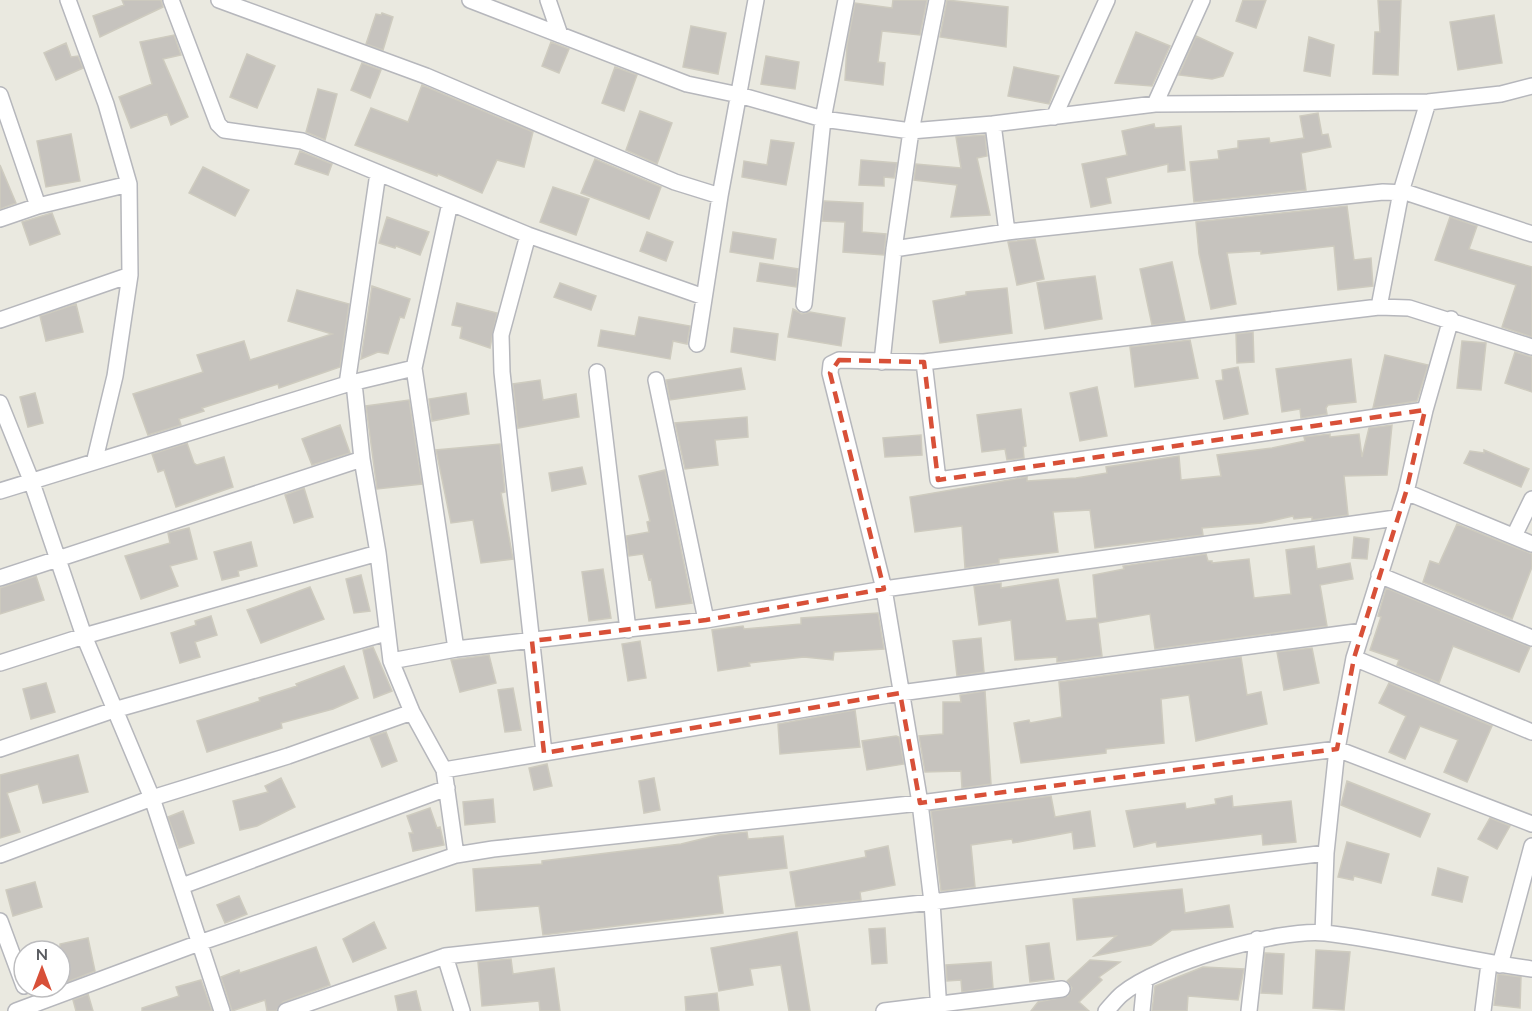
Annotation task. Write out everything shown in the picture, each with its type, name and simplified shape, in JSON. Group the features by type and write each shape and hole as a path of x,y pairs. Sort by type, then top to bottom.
{"street":[{"path":"68,0 106,104 129,184 130,275 115,376 95,459"},
{"path":"171,0 221,128 228,131 302,141 528,235 704,297"},
{"path":"219,0 426,76 675,182 720,196"},
{"path":"470,0 687,84 739,94 823,119 911,131 993,124 1155,104 1428,102 1501,94 1532,87"},
{"path":"548,0 560,35"},
{"path":"697,344 720,196 756,0"},
{"path":"804,304 823,119 846,0"},
{"path":"882,362 894,249 911,131 937,0"},
{"path":"1054,117 1107,0"},
{"path":"1155,104 1202,0"},
{"path":"0,95 38,206"},
{"path":"1379,307 1401,192 1428,102"},
{"path":"993,124 1007,232"},
{"path":"378,173 350,383 378,553 391,661 412,712 444,770 456,855"},
{"path":"0,219 38,206 129,184"},
{"path":"894,249 1007,232 1383,192 1401,192 1532,234"},
{"path":"450,203 414,369 456,649"},
{"path":"528,235 501,334 502,372 543,753"},
{"path":"0,320 130,275"},
{"path":"938,1007 932,902 920,803 884,589 830,373 831,364 839,360 924,362 1379,307 1409,308 1451,319 1532,347"},
{"path":"1323,933 1326,853 1337,749 1354,658 1406,492 1425,410 1451,319"},
{"path":"924,362 938,480 1425,410"},
{"path":"0,491 95,459 350,383 414,369"},
{"path":"597,372 627,630"},
{"path":"656,380 706,620"},
{"path":"1,409 31,480 84,636 152,798 222,1011"},
{"path":"0,578 362,459"},
{"path":"1406,492 1532,544"},
{"path":"1514,536 1532,499"},
{"path":"391,661 456,649 706,620 884,589 1396,518"},
{"path":"0,663 84,636 378,553"},
{"path":"1379,574 1532,638"},
{"path":"444,770 900,693 1363,631"},
{"path":"0,749 114,710 386,633"},
{"path":"1354,658 1532,732"},
{"path":"0,855 152,798 288,756 412,712"},
{"path":"27,1009 199,943 456,855 505,848 920,803 1337,749 1532,824"},
{"path":"182,886 447,788"},
{"path":"1483,1011 1495,964 1532,846"},
{"path":"286,1011 445,956 932,902 1326,853"},
{"path":"1,925 12,955"},
{"path":"1106,1011 1122,994 1145,981 1188,961 1257,939 1323,933 1532,969"},
{"path":"1250,1011 1257,939"},
{"path":"445,956 462,1011"},
{"path":"1142,1011 1145,981"},
{"path":"884,1011 938,1007 1062,989"}],"highlighted area":[{"path":"839,360 924,362 938,480 1425,410 1406,492 1354,658 1337,749 920,803 900,693 544,753 532,641 706,620 884,589 830,373"}],"building":[{"path":"122,0 161,0 163,7 100,37 93,16 124,5"},
{"path":"893,0 927,0 920,35 882,31 878,62 885,63 883,85 845,80 847,45 855,3 892,8"},
{"path":"947,0 1008,7 1006,47 940,37"},
{"path":"1243,0 1266,0 1256,28 1236,21"},
{"path":"1378,0 1401,0 1398,75 1373,74 1375,32 1380,32"},
{"path":"382,13 393,17 383,50 366,44 376,14 381,15"},
{"path":"1494,15 1502,63 1458,70 1450,22"},
{"path":"691,26 726,33 718,74 683,67"},
{"path":"1136,32 1170,46 1152,86 1115,83"},
{"path":"174,35 181,55 163,59 188,117 171,125 167,114 131,128 119,97 152,84 140,42"},
{"path":"1196,36 1233,53 1223,76 1212,79 1179,75"},
{"path":"1309,37 1334,45 1330,76 1304,71"},
{"path":"551,42 569,49 559,73 542,66"},
{"path":"66,43 71,57 78,56 83,68 56,80 44,53"},
{"path":"247,54 275,66 257,108 230,97"},
{"path":"766,56 799,62 795,89 761,84"},
{"path":"362,63 381,70 370,98 351,90"},
{"path":"615,67 637,75 624,111 602,103"},
{"path":"1014,67 1059,76 1049,104 1008,96"},
{"path":"422,85 533,132 524,167 497,160 482,193 438,174 437,176 355,145 371,108 408,122"},
{"path":"318,89 337,94 325,140 306,132"},
{"path":"640,111 672,123 657,164 626,150"},
{"path":"1318,113 1322,135 1328,134 1331,147 1301,153 1306,190 1194,202 1190,162 1219,159 1218,151 1238,148 1238,141 1269,138 1270,143 1304,138 1300,116"},
{"path":"1154,124 1155,128 1181,126 1185,170 1168,172 1168,164 1106,178 1111,203 1091,207 1082,164 1127,155 1122,131"},
{"path":"71,134 80,181 46,187 37,141"},
{"path":"985,135 987,156 977,158 990,215 951,217 957,185 914,180 916,164 961,168 956,137"},
{"path":"771,140 794,143 786,185 742,177 744,161 767,165"},
{"path":"300,151 332,164 328,175 295,164"},
{"path":"595,159 661,187 649,219 581,193"},
{"path":"861,160 897,163 894,178 884,177 884,186 859,185"},
{"path":"0,165 16,203 0,209"},
{"path":"203,167 249,190 235,216 189,193"},
{"path":"553,187 589,199 576,235 540,222"},
{"path":"824,201 863,203 862,232 886,234 884,255 843,252 845,222 822,221"},
{"path":"1347,206 1354,260 1371,258 1373,286 1338,290 1334,246 1261,254 1261,251 1227,253 1236,304 1211,309 1199,254 1196,222"},
{"path":"52,213 60,234 30,245 22,222"},
{"path":"387,217 429,232 420,255 396,246 395,248 379,243"},
{"path":"1450,217 1477,226 1469,249 1532,267 1532,337 1502,327 1516,285 1435,260"},
{"path":"647,232 673,242 666,261 640,251"},
{"path":"733,232 776,239 773,259 730,252"},
{"path":"1035,239 1044,279 1017,285 1008,242"},
{"path":"1172,262 1185,321 1152,325 1140,269"},
{"path":"760,263 798,269 796,287 757,281"},
{"path":"1095,276 1102,319 1045,329 1037,283"},
{"path":"560,283 596,296 591,310 554,297"},
{"path":"372,286 410,299 404,318 400,317 388,354 378,352 361,359"},
{"path":"1007,288 1012,333 940,343 933,301 966,295 966,292"},
{"path":"297,290 349,304 340,367 279,388 278,384 202,408 204,411 179,419 181,425 148,435 133,394 203,372 197,355 244,341 250,360 332,334 288,321"},
{"path":"457,303 497,313 490,348 460,338 462,327 452,325"},
{"path":"76,304 83,332 46,341 40,316"},
{"path":"793,309 802,314 810,312 845,318 841,346 788,337"},
{"path":"639,317 690,326 687,344 673,341 670,359 598,346 601,330 635,336"},
{"path":"734,328 778,334 775,360 731,352"},
{"path":"1253,332 1254,362 1237,363 1236,334"},
{"path":"1190,340 1198,378 1135,387 1130,347"},
{"path":"1462,341 1486,343 1481,390 1457,388"},
{"path":"1515,352 1532,357 1532,392 1505,383"},
{"path":"1385,355 1428,365 1417,401 1373,408"},
{"path":"1351,359 1356,402 1328,405 1327,414 1301,418 1300,409 1282,412 1276,369"},
{"path":"1238,367 1248,414 1224,419 1216,381 1223,380 1222,370"},
{"path":"741,368 745,389 670,400 666,380"},
{"path":"540,380 543,400 576,394 579,417 518,428 513,384"},
{"path":"1097,387 1107,436 1080,441 1070,393"},
{"path":"35,393 43,423 28,427 20,397"},
{"path":"466,393 469,414 432,421 429,399"},
{"path":"409,400 422,484 377,489 366,406"},
{"path":"1021,409 1026,446 1023,447 1024,458 1007,460 1005,449 982,452 977,415"},
{"path":"747,417 748,437 715,440 718,465 685,469 675,423"},
{"path":"340,425 350,453 312,465 302,439"},
{"path":"1392,425 1387,475 1344,476 1348,515 1312,520 1312,517 1294,519 1293,516 1262,523 1202,528 1203,535 1095,548 1090,510 1053,512 1058,552 999,559 999,563 965,568 962,526 915,532 910,497 1027,477 1027,481 1076,478 1107,473 1106,467 1179,456 1181,480 1221,476 1217,455 1272,448 1305,441 1304,437 1330,434 1330,437 1359,434 1362,457 1369,428"},
{"path":"921,435 922,455 885,457 883,438"},
{"path":"187,443 194,463 197,465 224,457 233,487 176,507 164,470 158,472 152,454"},
{"path":"500,444 505,492 501,493 513,559 481,563 473,520 451,523 436,450"},
{"path":"1484,450 1529,469 1521,487 1464,463 1470,451 1484,453"},
{"path":"582,467 586,484 552,491 549,473"},
{"path":"665,470 692,603 656,608 651,579 649,580 643,554 629,556 626,536 649,532 647,522 650,521 639,476"},
{"path":"304,488 313,517 294,523 285,495"},
{"path":"1457,524 1532,554 1532,567 1512,619 1423,582 1430,561 1439,564"},
{"path":"189,528 197,559 170,566 178,586 141,599 125,556 170,543 168,533"},
{"path":"1354,537 1369,539 1367,559 1352,558"},
{"path":"251,542 257,566 238,571 239,576 222,580 214,552"},
{"path":"1314,546 1317,569 1350,563 1353,579 1320,585 1327,626 1155,649 1150,614 1098,623 1102,656 1057,662 1057,657 1015,660 1011,620 979,625 974,586 1001,583 1001,588 1058,579 1066,621 1097,618 1093,575 1124,569 1123,566 1206,554 1208,561 1212,563 1249,559 1254,598 1291,594 1286,550"},
{"path":"603,569 611,618 589,621 582,572"},
{"path":"361,575 370,611 354,613 346,579"},
{"path":"36,576 44,600 0,614 0,588"},
{"path":"310,587 324,619 261,643 247,610"},
{"path":"1386,588 1530,647 1519,672 1453,646 1439,683 1397,665 1399,660 1370,650 1381,617 1378,616"},
{"path":"878,613 884,649 834,652 833,660 804,657 749,663 750,666 718,671 712,630 743,626 744,629 801,624 801,618"},
{"path":"211,616 217,635 195,642 200,657 180,663 171,633 196,625 195,621"},
{"path":"981,638 984,672 957,676 953,641"},
{"path":"640,641 646,678 628,681 622,644"},
{"path":"373,647 392,691 374,698 363,650"},
{"path":"1312,648 1319,683 1284,690 1277,652"},
{"path":"489,655 496,683 460,692 451,660"},
{"path":"1241,657 1247,695 1261,692 1267,724 1196,741 1189,695 1161,699 1164,743 1106,749 1106,753 1021,763 1014,723 1029,720 1030,723 1062,717 1059,682"},
{"path":"344,666 358,698 333,709 281,723 282,728 207,752 197,721 260,701 259,698 297,686 296,684"},
{"path":"46,683 55,712 31,719 23,689"},
{"path":"1389,683 1492,726 1467,782 1444,772 1458,740 1420,726 1405,759 1389,752 1406,716 1379,703"},
{"path":"513,688 521,730 505,732 498,690"},
{"path":"985,691 991,784 962,788 961,771 925,772 919,736 943,734 943,702 961,702 960,695"},
{"path":"855,710 860,747 780,754 778,724"},
{"path":"386,732 397,761 382,767 370,737"},
{"path":"899,737 904,764 867,770 862,741"},
{"path":"78,755 88,792 43,803 38,784 7,793 20,832 0,838 0,775"},
{"path":"547,764 552,786 534,790 529,768"},
{"path":"281,778 295,807 257,826 240,830 233,801 268,792 265,786"},
{"path":"654,778 660,810 644,813 639,781"},
{"path":"1347,781 1430,814 1420,837 1341,805"},
{"path":"1051,796 1055,817 1090,811 1095,846 1074,849 1072,832 1013,843 1012,839 971,845 975,887 941,891 931,811"},
{"path":"1232,796 1233,807 1291,801 1296,842 1263,845 1262,834 1157,847 1156,842 1134,847 1126,811 1185,803 1186,809 1216,804 1215,799"},
{"path":"493,799 495,822 465,825 463,802"},
{"path":"430,808 437,828 440,827 444,845 413,851 409,833 413,833 407,816"},
{"path":"183,811 194,843 179,848 168,817"},
{"path":"1490,818 1510,826 1497,849 1478,839"},
{"path":"747,832 748,839 783,836 787,868 718,876 723,913 543,935 539,906 476,911 473,869 542,864 542,861 681,844 718,835"},
{"path":"1347,842 1389,854 1381,883 1354,876 1353,880 1338,877"},
{"path":"888,846 895,885 860,892 861,900 796,907 790,872 866,857 865,851"},
{"path":"1438,868 1468,877 1462,902 1432,895"},
{"path":"35,882 42,907 13,916 6,890"},
{"path":"1182,889 1185,913 1229,905 1233,927 1172,930 1151,945 1094,956 1116,936 1077,940 1073,899"},
{"path":"239,896 247,914 225,923 217,905"},
{"path":"374,922 386,948 353,962 343,939"},
{"path":"885,928 887,963 872,964 869,929"},
{"path":"797,932 810,1011 789,1011 781,965 750,969 753,985 719,991 711,948"},
{"path":"88,938 95,971 72,980 72,941"},
{"path":"1049,943 1054,979 1030,982 1026,946"},
{"path":"316,947 330,985 283,1002 276,1011 267,1011 265,1000 232,1011 221,977 239,970 240,973"},
{"path":"1316,950 1350,952 1344,1010 1313,1008"},
{"path":"1265,953 1284,954 1282,994 1261,993"},
{"path":"511,959 513,974 554,968 560,1011 540,1011 539,1001 482,1006 478,962"},
{"path":"1090,960 1120,962 1099,977 1102,980 1079,1002 1089,1011 1031,1011 1038,1002 1068,996 1072,988 1067,981"},
{"path":"991,962 993,988 962,992 961,980 947,981 946,965"},
{"path":"1203,967 1244,969 1238,1000 1188,996 1187,1011 1152,1011 1155,986"},
{"path":"1498,974 1521,977 1520,1008 1494,1005"},
{"path":"201,980 212,1011 142,1011 142,1008 179,996 176,987"},
{"path":"416,991 421,1011 398,1011 395,996"},
{"path":"717,993 719,1011 686,1011 685,997"},
{"path":"88,994 93,1011 76,1011 73,1000"}]}
